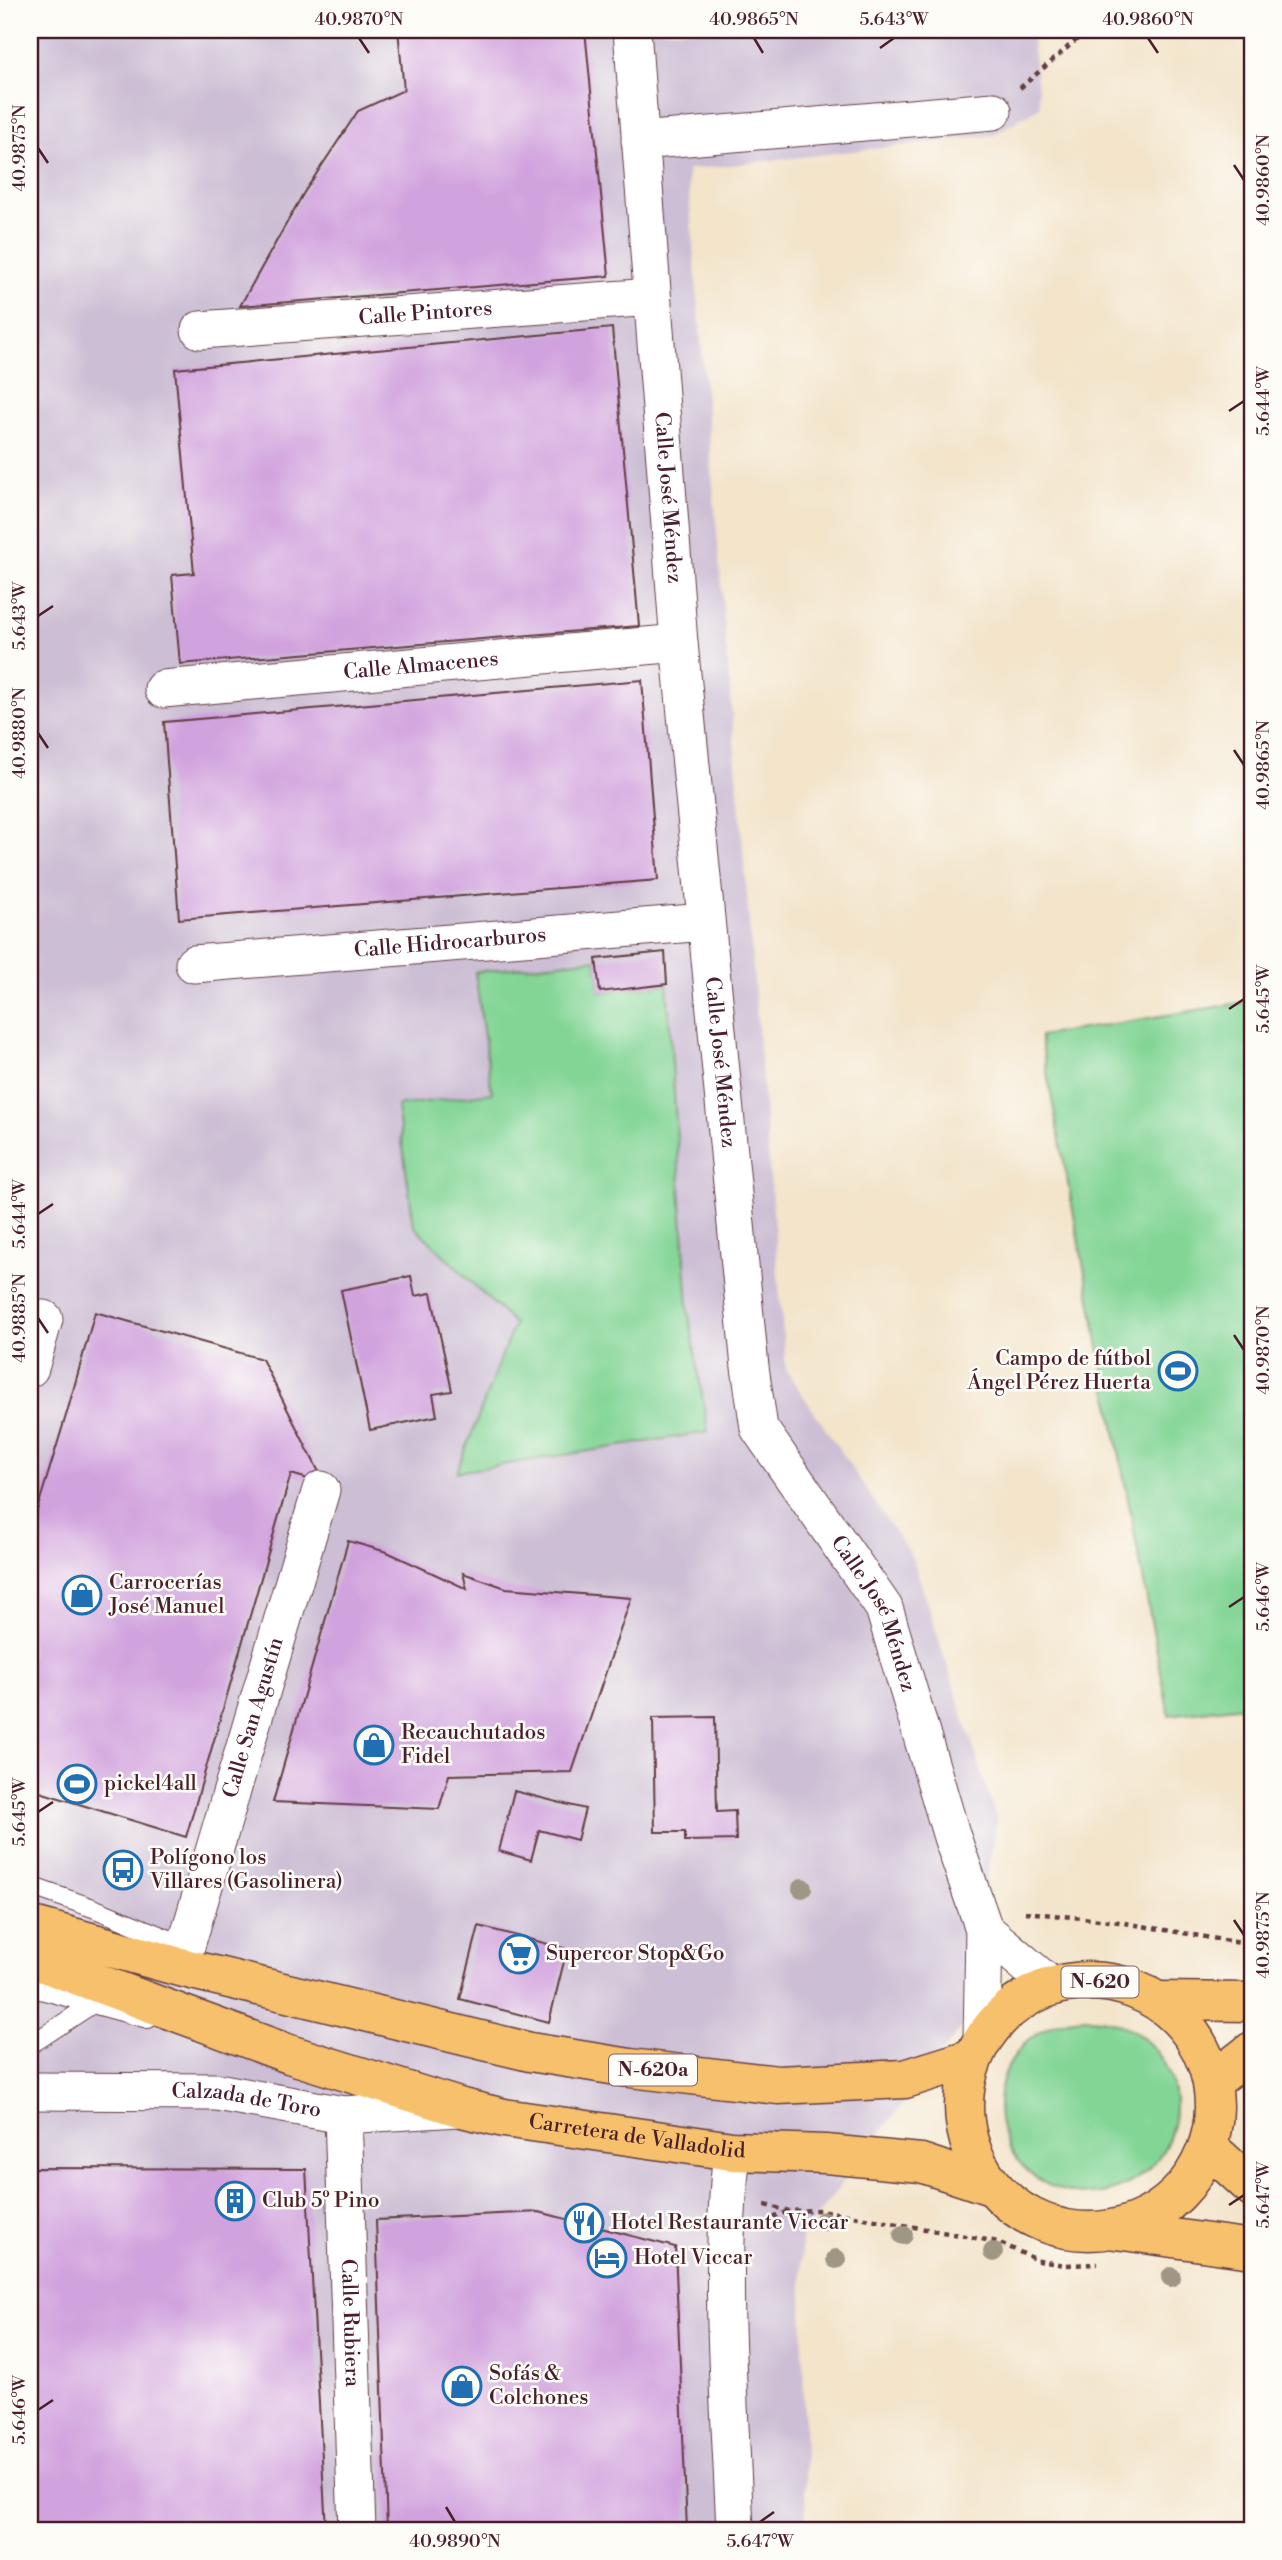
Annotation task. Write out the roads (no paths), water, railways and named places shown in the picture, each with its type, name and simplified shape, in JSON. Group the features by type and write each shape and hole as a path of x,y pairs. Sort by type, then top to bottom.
{"main road":[{"name":"N-620a","path":"30,1926 176,1966 530,2052 630,2068 778,2085 905,2079 977,2049"},
{"name":"Carretera de Valladolid","path":"30,1958 289,2054 462,2108 504,2118 732,2151 826,2154 921,2163 991,2186"},
{"name":"N-620","path":"1107,2247 1155,2214 1187,2185 1208,2147 1213,2125 1212,2082 1201,2050 1183,2023 1158,2001 1125,1985 1088,1980 1051,1986 1012,2006 977,2049 963,2102 970,2147 991,2186 1026,2215 1107,2247 1252,2249"},
{"path":"1158,2001 1252,2002"},
{"path":"1212,2082 1252,2051"},
{"path":"1208,2147 1252,2187"}],"street":[{"name":"Calle José Méndez","path":"632,30 679,643 750,1367 760,1428 884,1608 948,1826 983,1924 977,2049"},
{"path":"640,141 993,111"},
{"name":"Calle Pintores","path":"200,330 652,297"},
{"name":"Calle Almacenes","path":"163,689 679,643"},
{"name":"Calle Hidrocarburos","path":"194,964 705,922"},
{"path":"30,1368 44,1319"},
{"name":"Calle San Agustín","path":"186,1946 321,1490"},
{"name":"Calle José Méndez","path":"983,1924 1051,1986"},
{"name":"Calzada de Toro","path":"30,2091 217,2092 343,2115 462,2108"},
{"name":"Calle Rubiera","path":"343,2115 357,2530"},
{"path":"732,2151 725,2247 735,2530"}],"lane":[{"path":"30,1886 93,1908 338,2006"},
{"name":"Carretera de Valladolid","path":"30,1987 90,2005 289,2054"},
{"path":"30,2045 90,2005"}],"place":[{"name":"Campo de fútbol Ángel Pérez Huerta","path":"1178,1371"},
{"name":"Carrocerías José Manuel","path":"82,1595"},
{"name":"Recauchutados Fidel","path":"374,1745"},
{"name":"pickel4all","path":"77,1784"},
{"name":"Polígono los Villares (Gasolinera)","path":"123,1870"},
{"name":"Supercor Stop&Go","path":"519,1954"},
{"name":"Club 5º Pino","path":"235,2201"},
{"name":"Hotel Restaurante Viccar","path":"584,2223"},
{"name":"Hotel Viccar","path":"607,2258"},
{"name":"Sofás & Colchones","path":"462,2386"}]}
